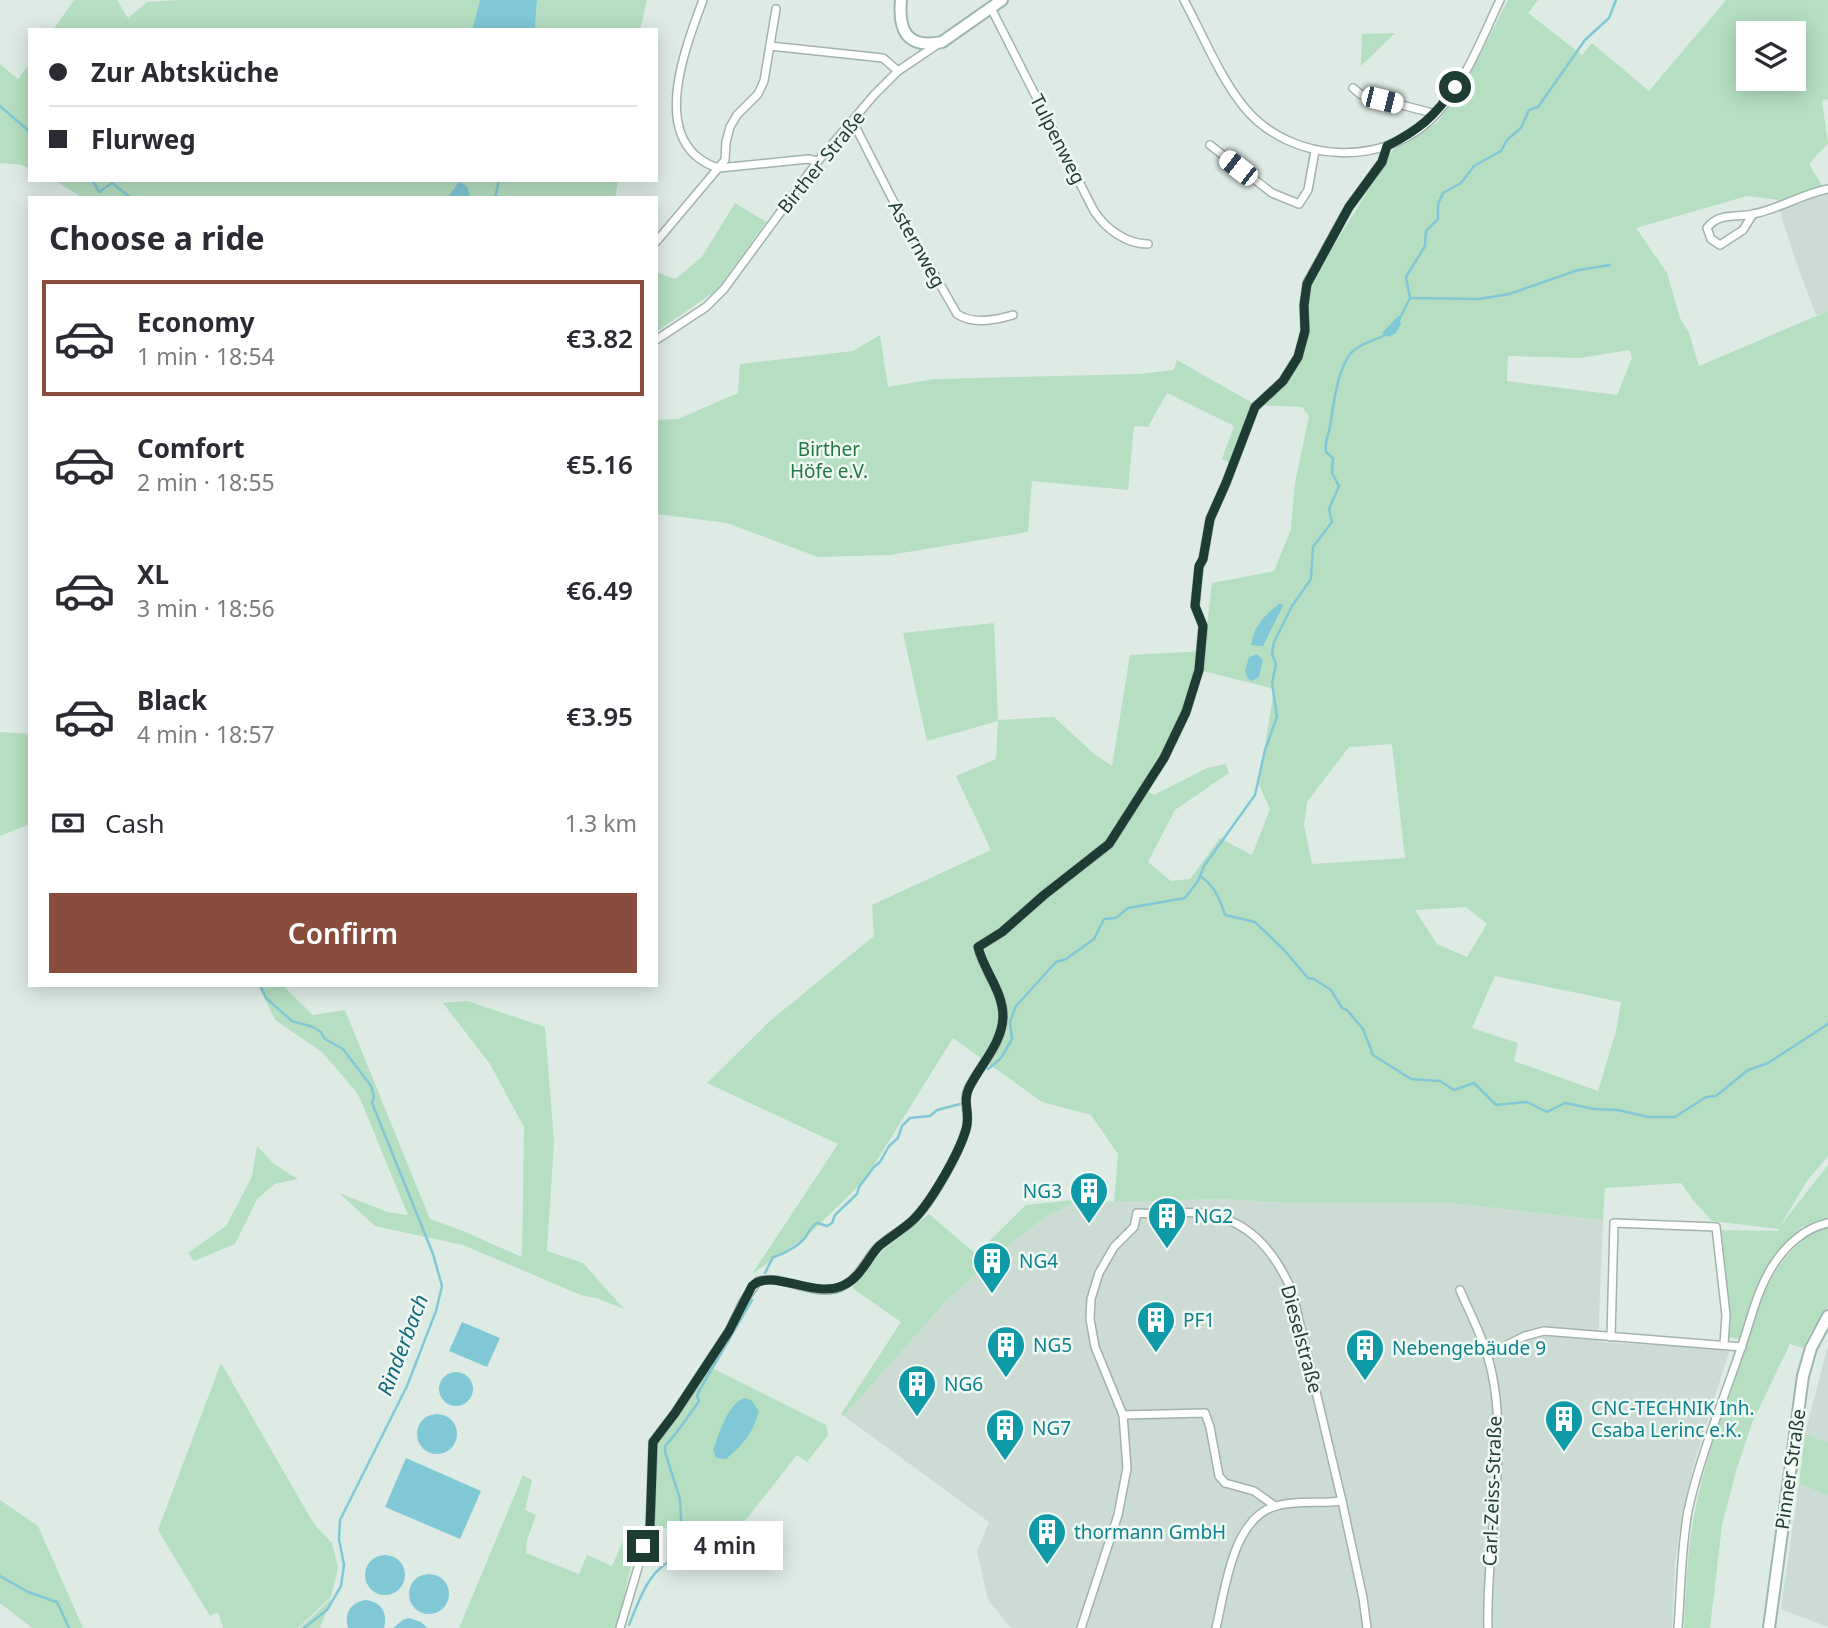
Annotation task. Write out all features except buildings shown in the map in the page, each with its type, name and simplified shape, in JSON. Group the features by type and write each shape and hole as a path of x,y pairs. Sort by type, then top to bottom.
{"street":[{"path":"703,0 682,63 677,90 677,114 684,139 691,151 708,164 719,167 808,159 818,161"},
{"path":"901,0 901,25 911,40 931,44 942,42"},
{"name":"Birther Straße","path":"658,339 706,307 724,289 818,161 898,71 1002,0"},
{"path":"1184,0 1244,107 1274,134 1315,151 1356,151 1387,146 1405,137 1436,114 1469,64 1500,0"},
{"name":"Tulpenweg","path":"991,8 1094,211 1102,223 1119,236 1136,244 1148,244"},
{"path":"658,240 725,160 730,127 737,115 758,94 764,81 776,9"},
{"path":"770,46 883,58 898,71"},
{"path":"1353,88 1360,94 1436,114"},
{"name":"Asternweg","path":"853,122 900,214 957,314 981,320 998,320 1013,315"},
{"path":"1210,145 1252,180 1299,204 1308,190 1315,151"},
{"path":"620,1628 650,1527 653,1442 675,1413 758,1281 778,1280 819,1290 842,1286 856,1277 878,1248 920,1213 936,1189 966,1130 969,1115 965,1100 968,1089 996,1042 1003,1017 998,989 978,947 1002,932 1109,844 1164,758 1186,712 1199,670 1203,626 1195,606 1199,566 1203,559 1210,519 1255,407 1283,381 1298,357 1305,331 1307,284 1349,207 1382,162 1387,146"},
{"path":"1753,214 1743,230 1720,245 1711,239 1707,228 1713,220 1731,215 1753,214 1828,189"},
{"name":"Dieselstraße","path":"1123,1415 1093,1338 1091,1299 1098,1273 1114,1247 1134,1227 1137,1213 1201,1213 1225,1218 1249,1230 1280,1264 1292,1291 1342,1501 1367,1628"},
{"path":"1611,1337 1614,1223 1716,1227 1726,1315 1724,1344"},
{"path":"1678,1628 1688,1511 1703,1454 1761,1288 1776,1261 1800,1236 1828,1223"},
{"name":"Carl-Zeiss-Straße","path":"1460,1290 1487,1355 1494,1392 1497,1436 1488,1628"},
{"name":"Pinner Straße","path":"1769,1628 1803,1376 1811,1348 1828,1316"},
{"path":"1487,1355 1525,1336 1544,1331 1742,1347"},
{"path":"1081,1628 1118,1515 1126,1468 1123,1415 1205,1413 1219,1476 1225,1483 1254,1491 1275,1506"},
{"path":"1216,1628 1239,1541 1256,1518 1275,1506 1342,1501"}],"shaded area":[{"path":"1828,185 1828,311 1816,315 1795,259 1779,209 1779,200"},
{"path":"1081,1199 1114,1202 1223,1199 1291,1203 1451,1203 1603,1220 1598,1342 1730,1349 1694,1463 1682,1516 1675,1563 1672,1628 1011,1628 988,1600 977,1551 989,1522 844,1416 946,1301 1016,1239 1047,1216"},
{"path":"1828,1345 1828,1442 1805,1434"},
{"path":"1799,1484 1828,1495 1828,1627 1781,1609"}],"green space":[{"path":"74,0 117,0 128,18 147,2 179,0 480,0 473,28 54,28"},
{"path":"537,0 647,0 640,28 535,28"},
{"path":"1508,0 1538,0 1528,13 1582,55 1592,43 1649,91 1726,0 1828,0 1828,99 1822,101 1828,143 1809,164 1823,187 1779,200 1747,196 1636,228 1667,273 1680,318 1689,333 1699,366 1828,311 1828,1156 1807,1181 1780,1226 1828,1165 1828,1220 1802,1227 1775,1254 1756,1288 1739,1339 1727,1337 1730,1312 1720,1230 1779,1229 1712,1221 1681,1183 1605,1188 1603,1220 1451,1203 1291,1203 1223,1199 1114,1202 1118,1154 1091,1115 1042,1102 953,1038 864,1181 810,1233 752,1274 838,1144 707,1083 771,1020 874,936 872,905 991,850 956,776 996,759 998,721 927,741 903,633 994,623 998,720 1054,717 1093,753 1112,766 1130,655 1204,651 1212,583 1274,571 1291,529 1295,483 1309,416 1302,407 1256,405 1291,374 1307,332 1313,279 1393,150 1438,122 1472,70","holes":["1630,350 1632,358 1617,395 1507,381 1508,356 1580,358","1199,670 1274,689 1259,785 1270,809 1252,855 1220,838 1190,879 1171,881 1148,862 1175,810 1229,773 1226,764 1207,768 1154,795 1147,791 1177,735","1392,744 1405,858 1312,864 1304,825 1307,802 1349,747","1466,907 1487,924 1467,957 1437,944 1415,910","1495,976 1621,1002 1616,1031 1598,1091 1514,1061 1518,1043 1472,1028"]},
{"path":"1395,33 1361,66 1362,34"},
{"path":"0,64 18,79 28,66 28,168 0,163"},
{"path":"57,182 618,182 615,196 470,196 470,191 459,183 449,196 80,196"},
{"path":"735,203 766,222 717,290 658,331 658,273 675,279 702,257"},
{"name":"Birther Höfe e.V.","path":"880,335 888,387 934,379 1139,374 1174,370 1177,360 1256,405 1229,463 1222,459 1234,426 1167,393 1148,427 1134,426 1128,490 1032,481 1028,532 890,555 818,557 727,523 658,514 658,420 678,419 738,393 740,364 853,351"},
{"path":"0,732 28,734 28,825 0,836"},
{"path":"259,987 284,987 313,1015 345,1010 430,1219 522,1257 524,1127 490,1064 443,1003 467,1001 545,1027 554,1142 547,1251 583,1263 624,1309 581,1295 463,1245 375,1226 339,1193 388,1212 408,1215 358,1094 322,1052 275,1020"},
{"path":"257,1146 274,1164 298,1179 275,1184 257,1199 235,1244 194,1261 188,1253 227,1225 252,1176"},
{"path":"1081,1199 1047,1216 1016,1239 946,1301 844,1416 841,1414 901,1322 852,1288 882,1251 929,1214 976,1254 1026,1205"},
{"path":"1828,1228 1828,1307 1803,1348 1790,1344 1752,1423 1722,1525 1710,1628 1684,1628 1690,1544 1700,1487 1766,1287 1784,1260 1800,1243"},
{"path":"221,1363 314,1524 332,1543 338,1568 331,1597 298,1628 223,1628 218,1612 210,1616 158,1530"},
{"path":"710,1367 826,1425 828,1435 807,1462 797,1455 730,1540 679,1529 653,1528 658,1443"},
{"path":"1805,1434 1828,1442 1828,1495 1799,1484"},
{"path":"523,1475 532,1480 525,1510 536,1515 527,1540 526,1553 579,1574 587,1555 612,1566 629,1526 643,1529 629,1574 617,1628 459,1628"},
{"path":"0,1500 38,1526 83,1628 32,1628 0,1603"},
{"path":"331,1599 320,1628 300,1628"}],"water":[{"path":"480,0 537,0 535,28 473,28"},
{"path":"459,182 464,184 470,196 448,196"},
{"path":"1399,315 1401,324 1396,333 1388,337 1382,333"},
{"path":"1280,603 1283,606 1263,646 1251,645 1261,621"},
{"path":"1257,654 1263,660 1259,677 1252,681 1248,679 1245,671 1249,657"},
{"path":"462,1322 500,1338 487,1367 449,1351"},
{"path":"456,1372 468,1377 473,1389 468,1401 456,1406 444,1401 439,1389 444,1377"},
{"path":"744,1398 751,1400 759,1411 754,1426 726,1459 716,1458 713,1450 724,1421 733,1407"},
{"path":"437,1414 451,1420 457,1434 451,1448 437,1454 423,1448 417,1434 423,1420"},
{"path":"406,1458 481,1491 460,1539 385,1507"},
{"path":"385,1555 399,1561 405,1575 399,1589 385,1595 371,1589 365,1575 371,1561"},
{"path":"429,1574 443,1580 449,1594 443,1608 429,1614 415,1608 409,1594 415,1580"},
{"path":"365,1600 379,1605 382,1609 385,1617 384,1628 348,1628 349,1610"},
{"path":"409,1618 421,1622 427,1628 393,1628"}],"waterway":[{"path":"1399,320 1410,298 1406,277 1425,246 1426,231 1438,219 1438,204 1443,193 1461,183 1474,166 1501,151 1507,140 1521,128 1529,110 1538,107 1585,40 1609,18 1616,0"},
{"path":"0,106 28,130"},
{"path":"93,182 99,192 112,183 128,196"},
{"name":"Rinderbach","path":"495,196 499,182"},
{"path":"1411,298 1479,299 1509,294 1578,270 1610,265"},
{"path":"988,1069 1001,1058 1012,1039 1010,1022 1016,1006 1056,962 1066,959 1094,939 1104,919 1116,918 1128,908 1185,898 1198,881 1204,866 1255,795 1265,750 1277,717 1272,683 1276,664 1272,654 1274,642 1292,606 1311,579 1313,547 1332,522 1329,509 1339,486 1332,473 1333,458 1326,452 1326,445 1338,382 1351,353 1385,335"},
{"path":"1200,876 1216,893 1225,915 1255,922 1308,978 1331,990 1342,1008 1347,1010 1363,1029 1373,1055 1411,1079 1440,1081 1454,1090 1474,1083 1496,1105 1527,1102 1547,1112 1565,1103 1648,1117 1675,1117 1706,1097 1716,1096 1748,1070 1768,1063 1828,1024"},
{"name":"Rinderbach","path":"261,987 266,998 292,1021 313,1027 321,1032 325,1039 343,1049 371,1086 374,1096 372,1103 433,1254 442,1286 436,1311 407,1386 340,1520 339,1539 344,1565 341,1586 327,1610 304,1628"},
{"path":"765,1273 773,1257 800,1243 814,1225 817,1223 827,1226 832,1223 835,1215 857,1194 859,1187 898,1138 902,1126 910,1118 930,1116 937,1110 960,1104"},
{"path":"629,1625 646,1586 658,1570 675,1559 682,1539 680,1499 665,1446 699,1401 699,1391 752,1300"},
{"path":"0,1576 28,1592 57,1602 69,1628"}],"place":[{"name":"NG3","path":"1089,1225"},
{"name":"NG2","path":"1167,1250"},
{"name":"NG4","path":"992,1295"},
{"name":"PF1","path":"1156,1354"},
{"name":"NG5","path":"1006,1379"},
{"name":"Nebengebäude 9","path":"1365,1382"},
{"name":"NG6","path":"917,1418"},
{"name":"CNC-TECHNIK Inh. Csaba Lerinc e.K.","path":"1564,1453"},
{"name":"NG7","path":"1005,1462"},
{"name":"thormann GmbH","path":"1047,1566"}],"route":[{"path":"643,1546 650,1527 653,1442 729,1331 752,1286 758,1281 768,1279 819,1290 832,1289 850,1282 878,1248 920,1213 936,1189 966,1130 969,1115 965,1100 968,1089 996,1042 1003,1017 998,989 978,947 1002,932 1109,844 1164,758 1186,712 1199,670 1203,626 1195,606 1199,566 1203,559 1210,519 1250,416 1255,407 1292,370 1298,357 1305,331 1304,305 1307,284 1349,207 1382,162 1387,146 1429,121 1455,87"}]}
